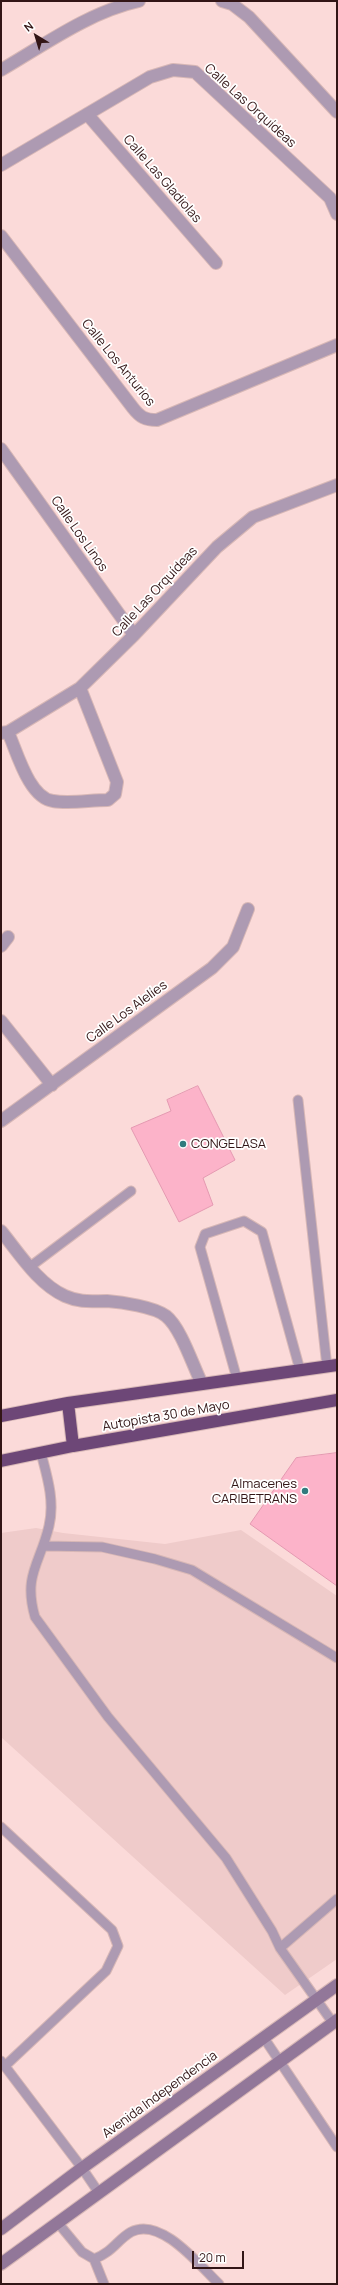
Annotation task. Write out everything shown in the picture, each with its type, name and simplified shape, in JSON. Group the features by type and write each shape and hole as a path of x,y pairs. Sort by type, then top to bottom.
{"highway":[{"name":"Autopista 30 de Mayo","path":"1,1416 68,1403 332,1366"},
{"name":"Autopista 30 de Mayo","path":"1,1461 72,1446 337,1400"},
{"path":"68,1403 72,1446"}],"street":[{"path":"1,70 63,33 122,5 139,1"},
{"path":"222,1 232,4 249,17 337,112"},
{"name":"Calle Las Orquídeas","path":"1,165 150,77 173,70 195,72 330,198 337,214"},
{"name":"Calle Las Gladiolas","path":"87,114 216,263"},
{"name":"Calle Los Anturios","path":"1,236 133,408 140,416 148,420 157,420 337,345"},
{"name":"Calle Los Linos","path":"1,449 134,635"},
{"name":"Calle Las Orquídeas","path":"5,732 80,688 134,635 217,546 253,517 337,485"},
{"path":"5,732 34,790 42,798 53,801 108,800 115,794 117,782 80,688"},
{"name":"Calle Los Alelíes","path":"1,1121 212,968 233,947 248,909"},
{"path":"1,1021 52,1085"},
{"path":"1,1231 48,1285 65,1296 86,1302 107,1301 143,1307 166,1316 177,1329 202,1384"},
{"name":"Avenida Independencia","path":"1,2229 82,2168 337,1985"},
{"path":"1,2264 335,2022"}],"lane":[{"path":"298,1100 332,1366"},
{"path":"31,1266 130,1190"},
{"path":"237,1379 200,1247 205,1234 244,1221 262,1232 300,1370"},
{"path":"41,1453 52,1506 49,1525 30,1583 30,1602 35,1617 108,1717 226,1858 272,1931 280,1948 315,2000 335,2022"},
{"path":"43,1546 102,1547 155,1559 192,1570 337,1658"},
{"path":"1,1826 112,1930 118,1946 106,1971 3,2063 82,2168 99,2194"},
{"path":"280,1948 337,1900"},
{"path":"264,2038 337,2147"},
{"path":"58,2223 82,2252 94,2259 104,2284"},
{"path":"94,2259 107,2254 132,2232 145,2229 170,2236 219,2284"}],"shaded area":[{"path":"36,1528 63,1533 165,1544 241,1530 337,1596 337,1959 285,1995 1,1737 1,1533"}],"building":[{"name":"CONGELASA","path":"198,1086 235,1160 203,1178 213,1205 179,1222 131,1128 171,1111 167,1100"},
{"name":"Almacenes CARIBETRANS","path":"337,1453 337,1586 250,1524 296,1458"}],"place":[{"name":"CONGELASA","path":"183,1144"},
{"name":"Almacenes CARIBETRANS","path":"305,1491"}]}
